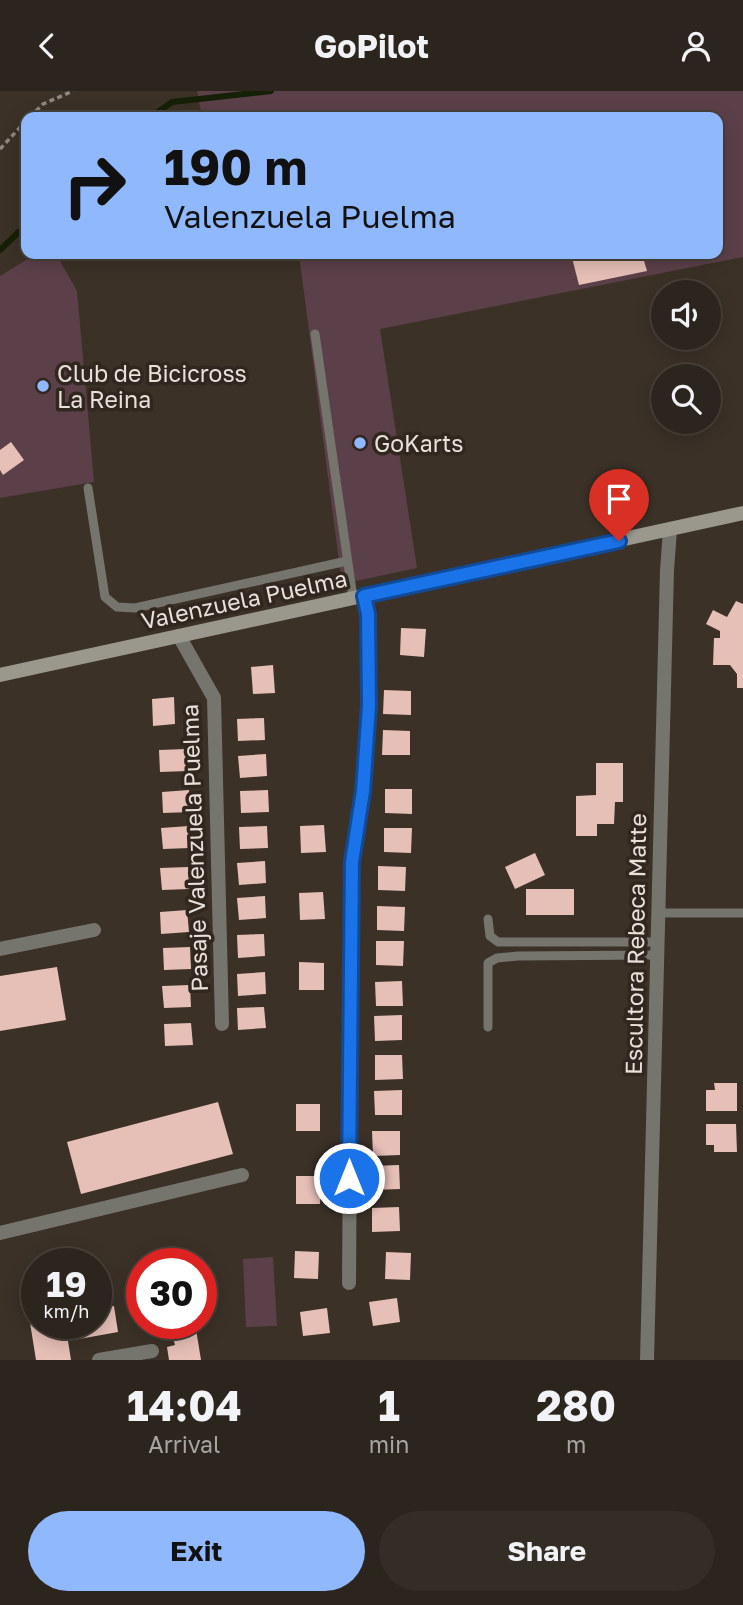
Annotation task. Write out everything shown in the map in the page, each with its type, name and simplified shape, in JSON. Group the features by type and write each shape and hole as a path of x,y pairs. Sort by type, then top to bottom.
{"street":[{"name":"Valenzuela Puelma","path":"0,675 743,513"},
{"name":"Escultora Rebeca Matte","path":"647,1360 670,530"},
{"path":"349,1283 352,862 363,791 369,706 368,614 358,597"},
{"name":"Pasaje Valenzuela Puelma","path":"179,636 214,698 222,1024"},
{"path":"0,949 94,930"},
{"path":"0,1233 242,1175"},
{"path":"99,1360 152,1351"}],"lane":[{"path":"315,334 347,561 358,597"},
{"path":"88,488 105,597 117,607 135,608 347,561"},
{"path":"659,913 743,913"},
{"path":"488,919 490,936 498,942 658,948"},
{"path":"488,1027 488,963 492,960 508,956 658,948"}],"path":[{"path":"35,112 43,104 73,91"},
{"path":"0,149 21,126"}],"shaded area":[{"name":"GoKarts","path":"197,91 743,91 743,257 380,329 417,568 342,584 300,259 723,259 723,112 201,112"},
{"name":"Club de Bicicross La Reina","path":"28,259 59,259 77,291 94,482 0,498 0,276"},
{"path":"273,1257 277,1326 246,1327 243,1259"}],"building":[{"path":"572,259 643,259 647,271 579,285"},
{"path":"11,442 24,460 3,475 0,470 0,450"},
{"path":"736,601 743,604 743,688 737,688 737,674 730,665 713,665 714,638 720,638 720,631 706,624 713,610 727,617"},
{"path":"401,628 426,629 424,657 400,655"},
{"path":"273,665 275,693 253,694 251,667"},
{"path":"384,690 411,691 411,715 383,714"},
{"path":"174,697 175,724 153,726 152,699"},
{"path":"264,718 265,740 238,741 237,719"},
{"path":"383,730 410,731 410,755 382,755"},
{"path":"186,749 188,771 160,772 159,750"},
{"path":"266,754 267,776 240,778 238,756"},
{"path":"596,763 623,763 623,802 615,802 614,824 597,824 597,836 576,836 576,796 596,795"},
{"path":"385,789 412,789 412,814 385,813"},
{"path":"189,790 191,812 163,813 162,792"},
{"path":"268,790 269,812 241,813 240,791"},
{"path":"324,825 326,852 301,853 300,826"},
{"path":"189,826 190,848 163,849 161,828"},
{"path":"267,826 268,848 240,849 239,827"},
{"path":"384,828 412,828 411,853 384,852"},
{"path":"535,853 545,875 515,889 505,867"},
{"path":"265,861 266,883 239,885 237,863"},
{"path":"378,866 406,867 405,891 378,890"},
{"path":"188,867 189,889 162,890 160,868"},
{"path":"526,889 574,889 574,915 526,915"},
{"path":"323,892 325,919 300,920 299,893"},
{"path":"265,896 266,918 239,920 237,898"},
{"path":"377,906 405,907 404,931 377,930"},
{"path":"187,910 189,932 161,934 160,912"},
{"path":"264,934 265,956 238,958 237,935"},
{"path":"376,941 404,941 403,966 376,965"},
{"path":"190,947 191,969 164,970 163,948"},
{"path":"299,962 324,963 324,990 299,990"},
{"path":"57,967 66,1020 0,1031 0,976"},
{"path":"265,972 266,994 238,996 237,974"},
{"path":"402,981 403,1006 376,1006 375,982"},
{"path":"190,985 191,1007 164,1008 162,986"},
{"path":"264,1007 266,1028 238,1030 237,1008"},
{"path":"402,1015 402,1040 375,1041 374,1016"},
{"path":"191,1023 193,1045 165,1046 164,1024"},
{"path":"375,1055 402,1055 403,1079 375,1080"},
{"path":"714,1083 737,1083 737,1111 706,1111 706,1090 715,1090"},
{"path":"402,1090 402,1115 375,1115 374,1091"},
{"path":"218,1102 233,1154 81,1194 67,1142"},
{"path":"296,1104 320,1104 320,1131 296,1131"},
{"path":"706,1124 736,1124 737,1152 714,1152 714,1145 706,1145"},
{"path":"372,1131 400,1131 400,1155 373,1156"},
{"path":"399,1165 400,1189 372,1190 372,1166"},
{"path":"296,1176 321,1176 320,1204 296,1204"},
{"path":"399,1207 400,1231 372,1232 372,1208"},
{"path":"295,1251 319,1252 318,1279 294,1278"},
{"path":"386,1252 411,1253 410,1280 385,1279"},
{"path":"397,1298 400,1322 373,1326 369,1302"},
{"path":"112,1306 114,1306 118,1332 112,1333"},
{"path":"327,1308 330,1333 303,1336 300,1312"},
{"path":"33,1339 79,1339 68,1341 71,1360 36,1360"},
{"path":"174,1339 198,1339 201,1360 169,1360 167,1347 175,1345"}],"waterway":[{"path":"158,112 172,102 271,91"},
{"path":"0,250 21,230"}],"place":[{"name":"Club de Bicicross La Reina","path":"43,386"},
{"name":"GoKarts","path":"360,443"}],"route":[{"path":"349,1178 352,862 363,791 369,706 368,614 364,596 619,541"}]}
